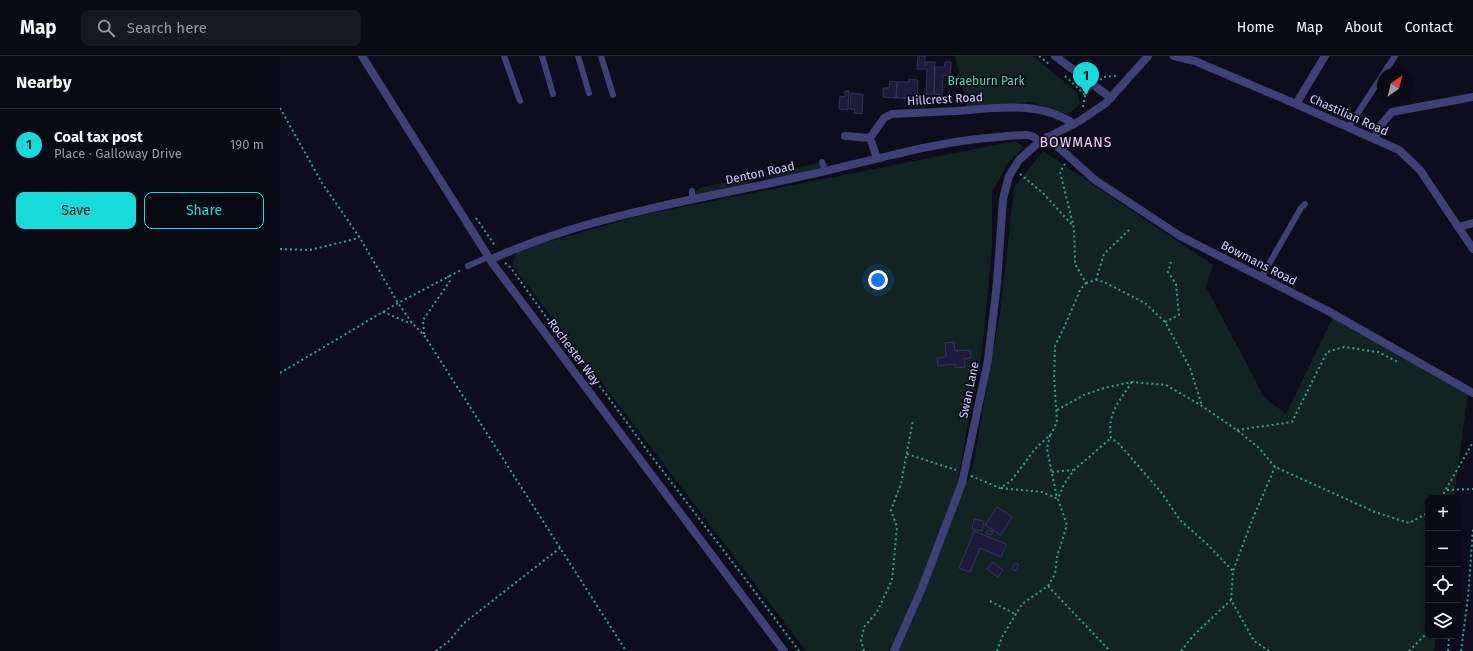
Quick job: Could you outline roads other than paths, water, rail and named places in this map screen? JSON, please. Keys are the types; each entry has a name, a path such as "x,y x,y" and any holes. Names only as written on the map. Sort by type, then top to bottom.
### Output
{"street":[{"name":"Rochester Way","path":"362,56 489,259 784,651"},
{"path":"1055,56 1111,98"},
{"name":"Swan Lane","path":"894,651 922,588 962,483 988,360 997,283 1003,199 1008,180 1014,168 1025,154 1047,137 1074,124 1102,107 1148,56"},
{"name":"Chastilian Road","path":"1174,56 1195,61 1399,150 1420,170 1473,249"},
{"path":"1296,104 1325,56"},
{"path":"1374,139 1380,126 1392,112 1473,97"},
{"name":"Hillcrest Road","path":"870,138 884,118 889,115 898,114 1004,107 1025,108 1043,110 1061,116 1074,124"},
{"name":"Denton Road","path":"489,259 522,245 574,228 692,195 825,171 938,144 982,138 1028,135 1035,138 1039,142"},
{"path":"845,136 870,138 877,158"},
{"name":"Bowmans Road","path":"1047,137 1101,184 1180,236 1328,311 1473,393"},
{"path":"1458,227 1473,223"}],"lane":[{"path":"504,56 520,101"},
{"path":"542,56 554,94"},
{"path":"578,56 589,93"},
{"path":"601,56 613,95"},
{"path":"1348,128 1395,56"},
{"path":"822,162 825,171"},
{"path":"1261,278 1305,204"},
{"path":"468,266 489,259"}],"place":[{"name":"Coal tax post","path":"1086,95"}],"district":[{"name":"BOWMANS","path":"1076,142"}],"park label":[{"name":"Braeburn Park","path":"986,81"}]}
